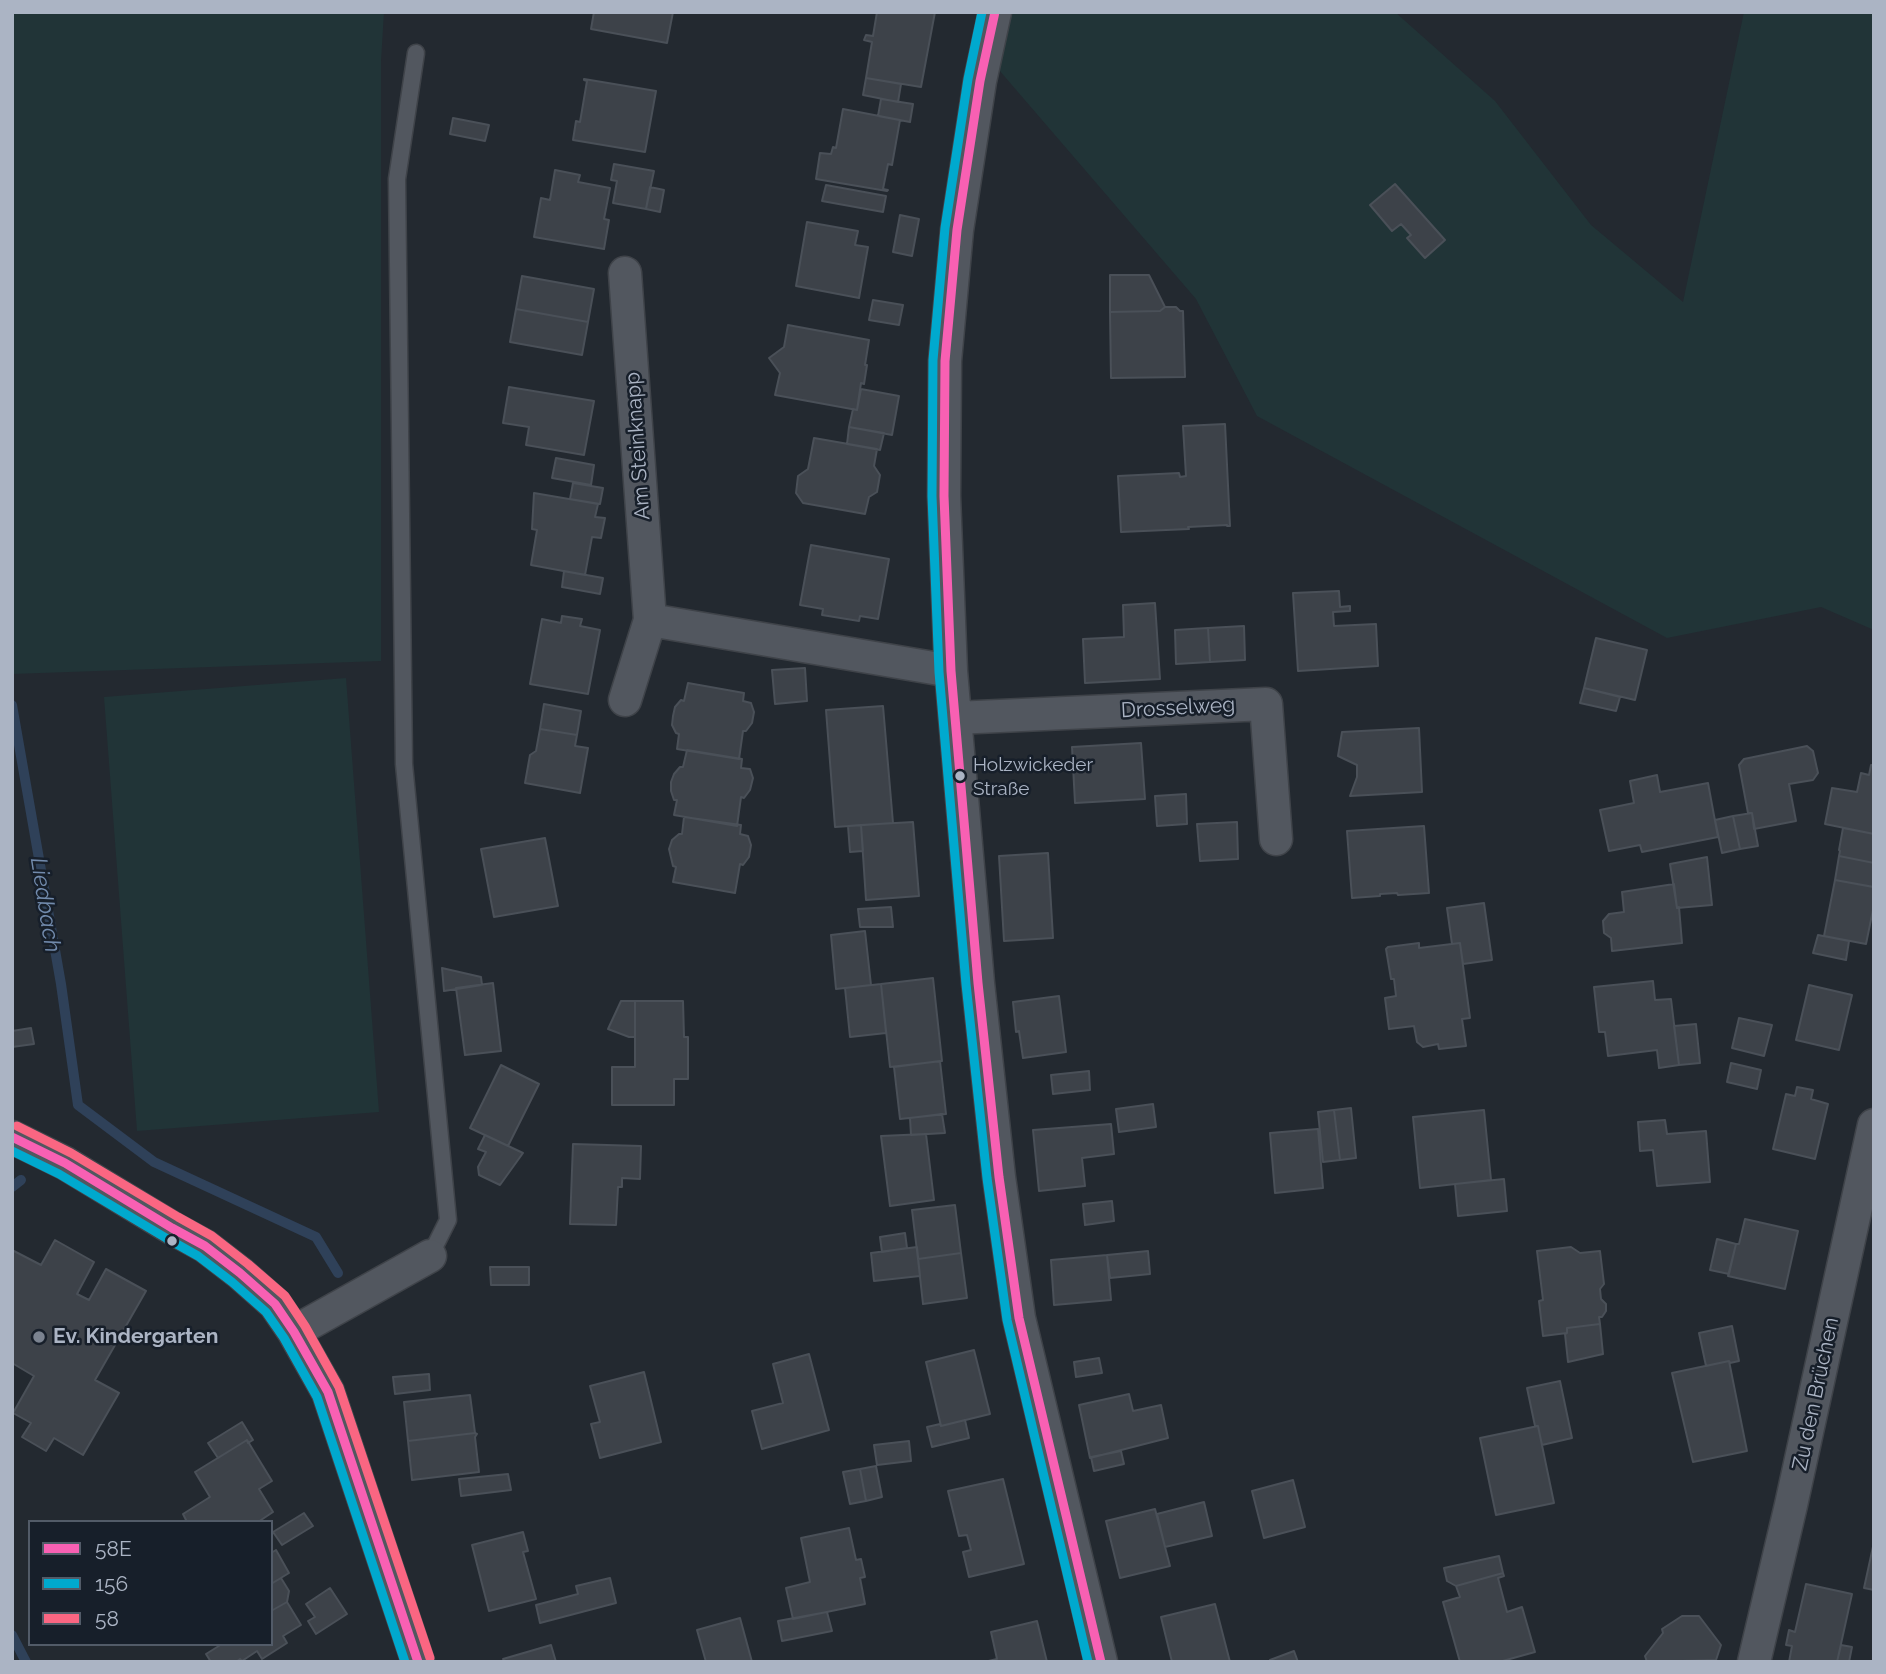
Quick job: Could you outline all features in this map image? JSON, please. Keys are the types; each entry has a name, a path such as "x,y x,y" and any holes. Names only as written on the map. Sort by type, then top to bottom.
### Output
{"street":[{"path":"995,12 980,81 957,230 945,361 944,496 951,671 978,983 999,1177 1019,1318 1101,1662"},
{"name":"Am Steinknapp","path":"625,273 650,620 625,700"},
{"path":"650,620 951,671"},
{"name":"Drosselweg","path":"955,718 1266,704 1276,839"},
{"name":"Zu den Brüchen","path":"1754,1662 1874,1125"},
{"path":"12,1137 65,1163 205,1246 275,1304 328,1392 418,1662"},
{"path":"294,1332 430,1256"}],"lane":[{"path":"416,53 397,179 400,526 404,764 448,1220 430,1256"}],"green space":[{"path":"12,12 384,12 381,61 381,661 12,674"},
{"path":"1011,12 1395,12 1495,101 1591,225 1683,302 1744,12 1874,12 1874,630 1821,607 1667,638 1257,416 1196,299 999,70"},
{"path":"346,678 379,1112 137,1131 104,697"}],"building":[{"path":"594,12 673,12 667,43 591,29"},
{"path":"877,12 935,12 921,87 866,78 872,42 864,40 866,35 873,36"},
{"path":"866,78 901,84 898,102 863,95"},
{"path":"584,79 656,91 645,152 573,140 576,121 580,122 587,81"},
{"path":"881,99 913,104 910,122 878,116"},
{"path":"843,109 900,120 892,165 888,164 883,189 887,191 816,179 820,153 831,154 833,147 836,148"},
{"path":"453,118 489,125 485,141 450,134"},
{"path":"614,164 654,171 646,209 613,203 617,181 611,180"},
{"path":"555,170 580,175 578,182 610,188 604,219 609,220 604,249 534,237 541,198 550,200"},
{"path":"1395,184 1445,240 1425,258 1407,238 1411,235 1401,224 1392,231 1370,205"},
{"path":"826,185 886,196 883,212 822,201"},
{"path":"650,187 664,190 660,212 646,209"},
{"path":"900,215 919,219 912,256 893,252"},
{"path":"807,222 858,231 855,245 868,247 859,298 796,286"},
{"path":"1110,275 1149,275 1165,307 1160,311 1110,312"},
{"path":"522,276 594,289 588,322 516,309"},
{"path":"873,300 903,305 899,325 869,320"},
{"path":"1165,307 1176,307 1183,311 1185,377 1111,378 1110,312 1160,311"},
{"path":"516,309 588,322 582,355 510,342"},
{"path":"788,325 869,340 864,384 861,383 857,410 775,395 780,373 769,358 784,347"},
{"path":"509,387 594,401 584,455 526,445 529,427 503,423"},
{"path":"861,389 899,396 892,435 849,427 853,409 857,410"},
{"path":"1225,424 1230,526 1121,532 1118,476 1179,473 1180,477 1186,476 1183,426"},
{"path":"849,427 884,433 880,450 847,444"},
{"path":"814,438 877,449 874,466 880,475 877,492 869,497 865,514 803,503 796,493 798,476 808,469"},
{"path":"556,458 594,465 591,485 552,478"},
{"path":"573,483 603,488 600,504 570,499"},
{"path":"534,493 598,504 595,517 605,518 601,538 592,537 585,575 531,565 537,530 532,529"},
{"path":"811,545 889,559 878,619 860,616 859,621 822,615 823,609 800,605"},
{"path":"564,571 603,578 600,594 562,587"},
{"path":"1339,591 1340,607 1350,606 1350,611 1333,612 1334,626 1376,624 1378,666 1298,671 1293,593"},
{"path":"1155,603 1160,679 1085,683 1083,639 1124,637 1123,605"},
{"path":"562,616 582,619 580,626 600,630 588,694 530,684 542,619 561,623"},
{"path":"1244,626 1245,660 1210,662 1208,628"},
{"path":"1208,628 1210,662 1176,664 1175,630"},
{"path":"1596,638 1647,650 1635,700 1584,688"},
{"path":"805,668 807,701 775,704 772,670"},
{"path":"688,683 744,693 743,701 751,703 754,712 752,723 743,731 739,759 677,749 679,734 672,725 673,716 675,707 681,700 684,701"},
{"path":"1584,688 1620,697 1616,711 1580,703"},
{"path":"544,704 581,711 577,735 540,729"},
{"path":"883,706 893,823 835,827 826,710"},
{"path":"1419,728 1422,792 1350,796 1357,777 1357,765 1338,756 1342,732"},
{"path":"540,729 577,735 575,746 588,748 580,793 525,783 530,755 536,751"},
{"path":"1141,743 1145,799 1075,803 1072,747"},
{"path":"1807,746 1813,751 1818,773 1813,780 1789,784 1796,821 1754,829 1752,813 1748,813 1739,765 1744,759"},
{"path":"687,750 742,759 741,768 750,769 753,778 750,790 744,798 741,797 737,826 674,815 677,800 674,800 671,791 671,782 674,774 683,767"},
{"path":"1871,765 1874,765 1874,834 1825,824 1832,788 1857,792 1861,773 1869,775"},
{"path":"1657,775 1660,792 1708,783 1718,837 1642,852 1640,845 1609,851 1600,810 1634,803 1630,781"},
{"path":"1186,794 1187,824 1157,826 1155,796"},
{"path":"1752,813 1758,846 1740,849 1733,816"},
{"path":"1733,816 1740,849 1722,853 1715,820"},
{"path":"684,817 741,825 740,834 748,836 751,845 749,857 743,865 740,864 735,893 673,882 676,867 673,866 669,849 672,840 682,834"},
{"path":"913,822 919,896 866,900 861,825"},
{"path":"1237,822 1238,859 1200,861 1197,824"},
{"path":"861,825 863,851 850,852 848,826"},
{"path":"1424,826 1429,893 1380,894 1352,898 1347,831"},
{"path":"1843,828 1874,834 1874,863 1839,856"},
{"path":"545,838 558,906 494,917 481,849"},
{"path":"1048,853 1053,938 1004,941 999,856"},
{"path":"1839,856 1874,863 1873,887 1835,880"},
{"path":"1707,857 1712,905 1677,908 1670,864"},
{"path":"1835,880 1874,887 1874,905 1866,944 1824,936"},
{"path":"1674,884 1682,943 1612,951 1611,938 1604,933 1603,921 1609,914 1624,912 1622,892"},
{"path":"1484,903 1492,960 1463,964 1460,943 1452,944 1447,908"},
{"path":"891,907 893,927 860,927 858,909"},
{"path":"865,931 871,985 836,989 831,935"},
{"path":"1818,935 1849,941 1846,960 1813,953"},
{"path":"1419,943 1419,948 1460,943 1470,1018 1462,1019 1466,1046 1439,1049 1438,1044 1423,1047 1417,1042 1414,1026 1389,1029 1385,998 1396,996 1386,949"},
{"path":"442,968 481,977 482,985 444,991"},
{"path":"933,978 942,1061 890,1067 881,984"},
{"path":"1653,981 1655,1000 1671,999 1679,1065 1659,1068 1657,1050 1608,1056 1605,1032 1599,1032 1594,987"},
{"path":"493,983 501,1051 465,1055 456,988"},
{"path":"881,984 886,1033 850,1037 845,988"},
{"path":"1809,985 1852,995 1839,1050 1796,1040"},
{"path":"1059,996 1066,1052 1023,1058 1019,1031 1016,1032 1013,1002"},
{"path":"621,1001 635,1001 635,1037 608,1029"},
{"path":"635,1001 683,1001 684,1037 688,1037 688,1079 674,1079 674,1105 612,1105 612,1067 635,1067"},
{"path":"1739,1018 1772,1025 1764,1056 1732,1048"},
{"path":"1696,1024 1700,1063 1679,1065 1674,1026"},
{"path":"31,1028 34,1044 12,1047 12,1031"},
{"path":"940,1061 946,1114 900,1119 894,1067"},
{"path":"1731,1063 1761,1070 1757,1089 1727,1082"},
{"path":"501,1065 539,1084 508,1146 470,1128"},
{"path":"1089,1071 1090,1090 1053,1094 1051,1075"},
{"path":"1797,1087 1813,1090 1811,1099 1828,1104 1815,1159 1773,1149 1786,1094 1795,1096"},
{"path":"1153,1104 1156,1127 1119,1132 1116,1109"},
{"path":"1351,1108 1356,1158 1340,1160 1334,1110"},
{"path":"1334,1110 1340,1160 1323,1162 1318,1112"},
{"path":"1484,1110 1491,1180 1420,1188 1413,1117"},
{"path":"942,1114 945,1133 911,1135 910,1118"},
{"path":"1665,1120 1667,1134 1706,1131 1710,1182 1657,1186 1653,1150 1640,1151 1638,1122"},
{"path":"1111,1124 1114,1154 1082,1158 1085,1186 1039,1191 1033,1130"},
{"path":"1318,1129 1323,1188 1275,1193 1270,1133"},
{"path":"926,1134 934,1200 890,1206 881,1136"},
{"path":"485,1135 523,1153 500,1185 479,1175 478,1167 486,1152 478,1149"},
{"path":"573,1144 641,1146 640,1179 622,1178 622,1187 618,1187 616,1225 570,1224"},
{"path":"1504,1179 1507,1211 1458,1216 1455,1184"},
{"path":"1112,1201 1114,1221 1085,1225 1083,1204"},
{"path":"955,1205 961,1253 918,1259 912,1210"},
{"path":"1745,1219 1798,1231 1785,1289 1728,1276"},
{"path":"905,1233 907,1248 882,1252 880,1237"},
{"path":"1717,1239 1736,1244 1729,1274 1710,1270"},
{"path":"55,1240 94,1262 77,1294 89,1300 106,1269 146,1291 95,1380 119,1393 83,1455 54,1438 46,1451 22,1437 31,1423 13,1413 34,1376 12,1363 12,1250 41,1265"},
{"path":"917,1247 920,1276 874,1281 871,1253"},
{"path":"1571,1247 1580,1253 1600,1251 1604,1284 1600,1289 1601,1299 1606,1304 1606,1311 1599,1317 1600,1324 1567,1328 1567,1333 1543,1336 1539,1301 1543,1300 1537,1251"},
{"path":"1148,1251 1150,1274 1110,1278 1107,1255"},
{"path":"961,1253 967,1298 923,1304 918,1259"},
{"path":"1107,1255 1111,1300 1054,1305 1051,1260"},
{"path":"490,1267 529,1267 529,1285 491,1285"},
{"path":"1600,1324 1603,1354 1568,1362 1565,1334 1567,1328"},
{"path":"1732,1326 1739,1361 1706,1366 1699,1333"},
{"path":"974,1350 990,1414 941,1426 926,1362"},
{"path":"809,1354 829,1430 762,1449 752,1411 783,1403 773,1364"},
{"path":"1099,1358 1102,1373 1076,1377 1074,1362"},
{"path":"1729,1361 1747,1451 1693,1462 1672,1373"},
{"path":"644,1372 661,1442 600,1458 591,1424 600,1422 590,1386"},
{"path":"429,1374 430,1390 395,1394 393,1377"},
{"path":"1560,1381 1572,1438 1542,1445 1527,1388"},
{"path":"1129,1394 1133,1411 1161,1405 1168,1438 1090,1458 1079,1405"},
{"path":"470,1395 475,1433 408,1441 404,1402"},
{"path":"965,1420 969,1438 932,1447 927,1427"},
{"path":"242,1422 253,1440 248,1443 247,1440 218,1458 208,1443"},
{"path":"1538,1426 1554,1503 1496,1515 1480,1438"},
{"path":"475,1433 479,1472 412,1480 408,1441"},
{"path":"247,1440 272,1481 259,1489 273,1512 261,1520 186,1520 183,1514 210,1497 195,1472"},
{"path":"909,1441 911,1461 877,1465 874,1445"},
{"path":"1121,1451 1124,1464 1094,1471 1091,1457"},
{"path":"876,1466 882,1497 866,1501 860,1469"},
{"path":"860,1469 866,1501 850,1504 843,1472"},
{"path":"508,1474 511,1490 461,1496 459,1479"},
{"path":"1003,1479 1024,1564 969,1577 963,1552 971,1550 967,1535 959,1536 948,1491"},
{"path":"1293,1480 1305,1527 1264,1538 1252,1491"},
{"path":"1204,1502 1212,1536 1165,1547 1157,1514"},
{"path":"1155,1509 1170,1566 1120,1578 1106,1521"},
{"path":"304,1513 313,1526 282,1545 273,1532"},
{"path":"849,1528 856,1560 861,1559 865,1577 860,1578 865,1604 793,1619 786,1588 810,1582 801,1538"},
{"path":"523,1532 528,1551 523,1552 536,1599 489,1611 472,1545"},
{"path":"1874,1542 1874,1590 1864,1588"},
{"path":"276,1550 289,1573 273,1583 273,1552"},
{"path":"1499,1556 1503,1573 1456,1586 1447,1581 1444,1568"},
{"path":"1503,1573 1504,1576 1498,1578 1507,1612 1522,1607 1535,1652 1499,1662 1460,1662 1443,1602 1460,1597 1456,1586"},
{"path":"281,1578 289,1591 287,1602 273,1610 273,1583"},
{"path":"610,1578 616,1603 540,1623 536,1605 578,1594 576,1586"},
{"path":"1806,1584 1852,1594 1837,1662 1789,1662 1792,1646 1786,1645 1789,1630 1795,1632"},
{"path":"330,1588 347,1614 316,1634 308,1621 315,1617 306,1604"},
{"path":"287,1602 301,1625 283,1636 287,1643 262,1659 257,1651 242,1661 211,1662 206,1654 219,1646 273,1646 273,1610"},
{"path":"1215,1604 1230,1662 1172,1662 1161,1617"},
{"path":"827,1612 832,1631 782,1641 778,1621"},
{"path":"1682,1616 1699,1616 1721,1645 1716,1660 1647,1662 1645,1656 1663,1633 1662,1629"},
{"path":"740,1618 752,1662 706,1662 697,1630"},
{"path":"1037,1621 1047,1662 984,1662 997,1659 991,1632"},
{"path":"551,1645 556,1662 505,1662 503,1659"},
{"path":"1841,1645 1852,1647 1849,1662 1837,1662"},
{"path":"1294,1651 1298,1662 1270,1662 1270,1660"}],"waterway":[{"name":"Liedbach","path":"12,705 61,984 78,1105 154,1162 316,1237 338,1273"},
{"name":"Liedbach","path":"12,1187 21,1180"},
{"path":"12,1635 26,1662"}],"transit line":[{"name":"156","path":"982,12 968,79 945,228 933,360 932,496 939,672 966,984 987,1178 1007,1320 1088,1662"},
{"name":"58E","path":"995,12 980,81 957,230 945,361 944,496 951,671 978,983 999,1177 1019,1318 1101,1662"},
{"name":"58","path":"17,1126 71,1153 212,1236 285,1296 339,1387 430,1658"},
{"name":"58E","path":"12,1137 65,1163 205,1246 275,1304 328,1392 418,1662"},
{"name":"156","path":"12,1151 59,1174 198,1256 266,1312 317,1397 405,1662"}],"place":[{"name":"Holzwickeder Straße","path":"960,776"},
{"name":"Ev. Kindergarten","path":"39,1337"}]}
